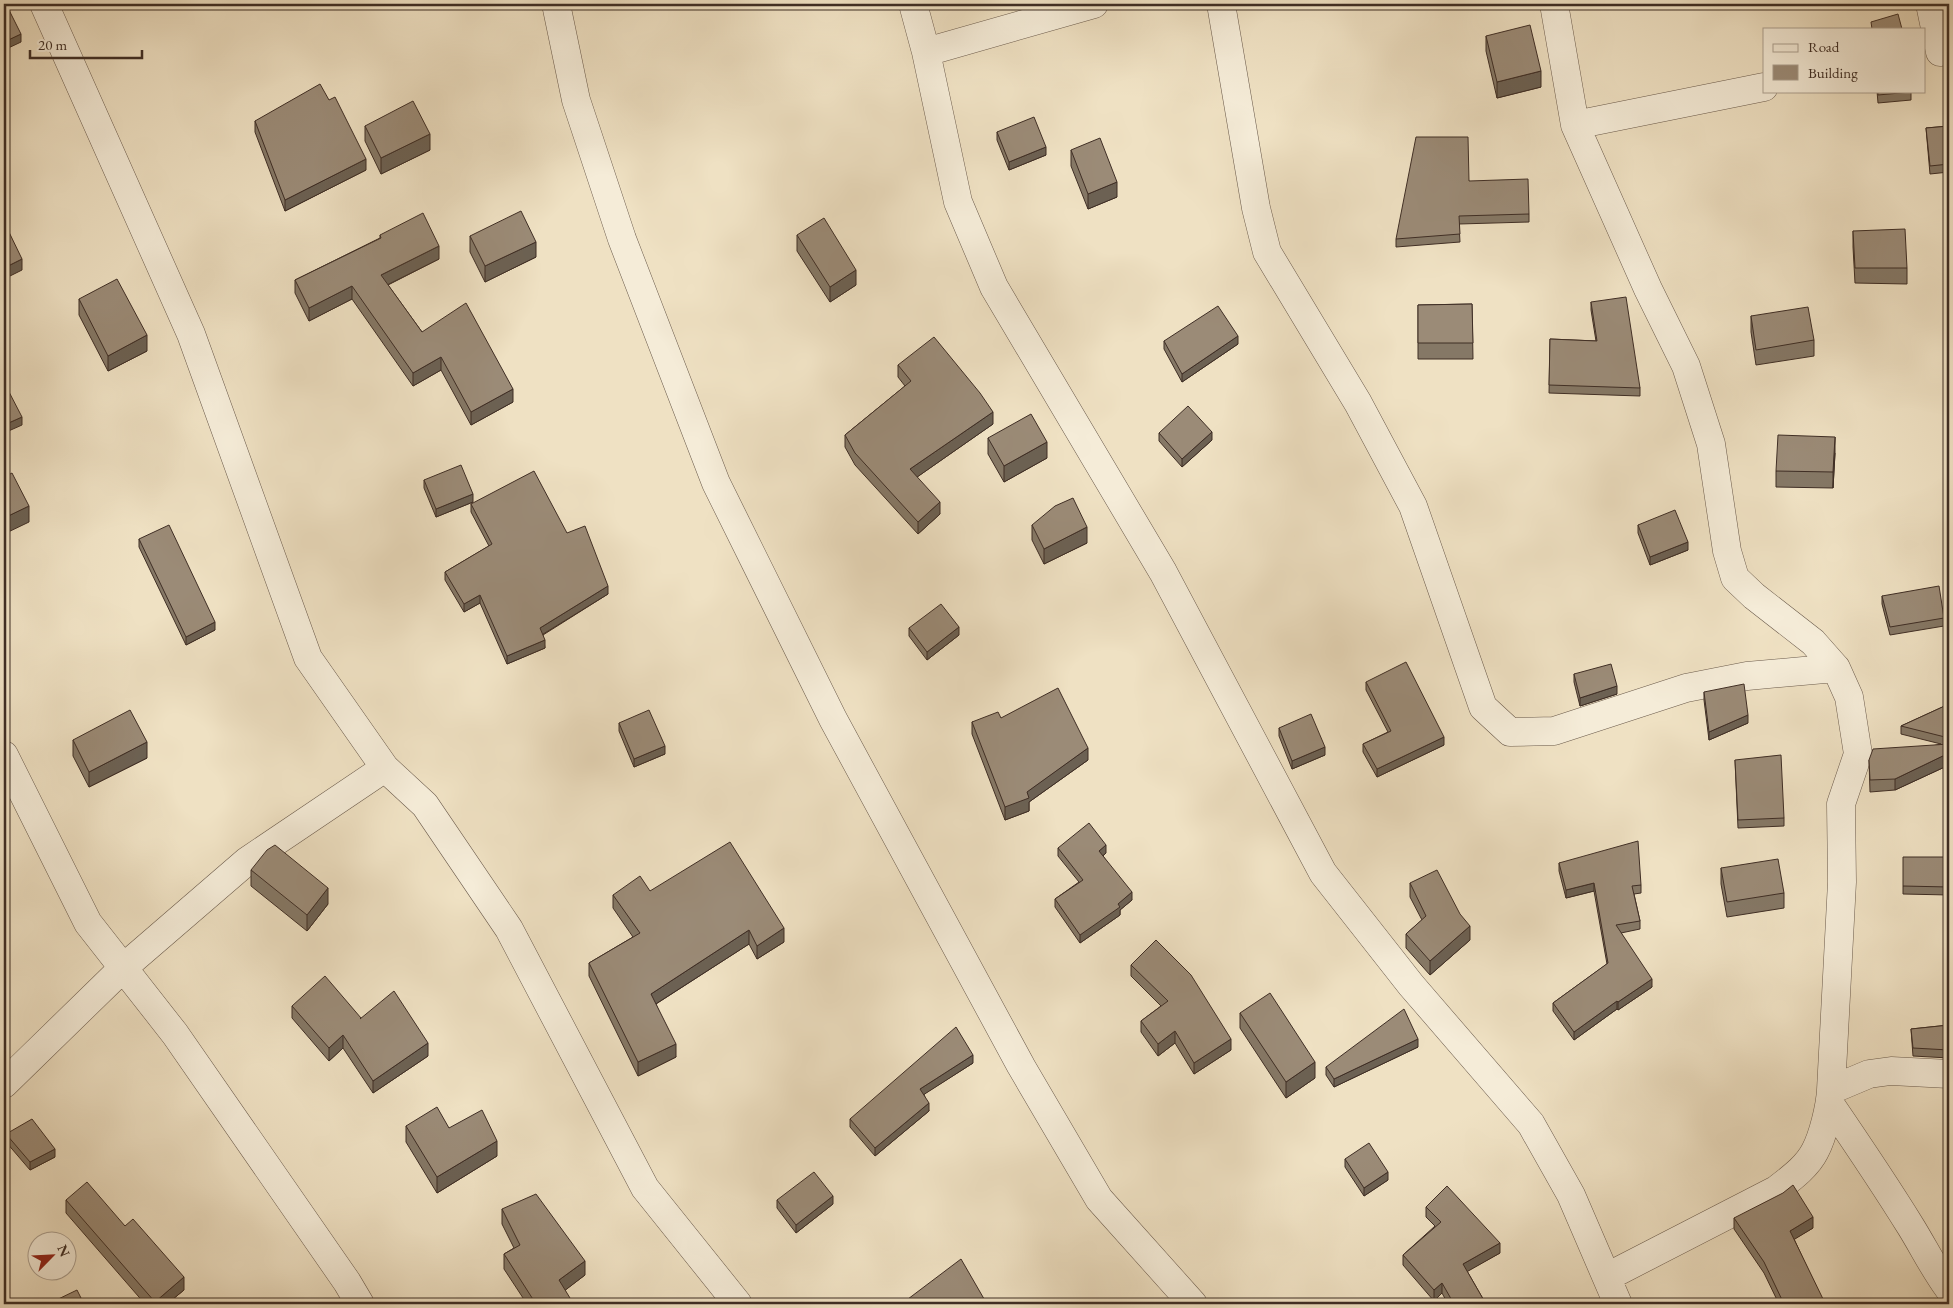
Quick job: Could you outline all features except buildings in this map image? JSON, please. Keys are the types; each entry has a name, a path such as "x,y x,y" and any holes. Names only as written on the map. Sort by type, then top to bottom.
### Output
{"street":[{"path":"44,4 191,334 308,658 385,768 426,805 509,929 645,1188 738,1304"},
{"path":"556,4 576,100 622,239 716,483 834,719 1020,1066 1099,1199 1193,1304"},
{"path":"914,4 958,202 994,287 1163,572 1323,872 1411,985 1531,1124 1571,1195 1618,1304"},
{"path":"926,52 1094,4"},
{"path":"1222,4 1256,208 1267,252 1358,404 1413,506 1483,707 1510,732 1554,731 1686,688 1747,676 1836,668"},
{"path":"1554,4 1576,125 1648,289 1686,366 1711,444 1727,550 1734,578 1813,642 1836,668 1849,697 1858,754 1840,804 1842,882 1831,1097 1815,1151 1800,1171 1776,1190 1607,1277"},
{"path":"1930,4 1938,53"},
{"path":"1576,125 1763,87"},
{"path":"4,755 88,923 180,1042 347,1282 360,1304"},
{"path":"4,1084 123,968 247,861 385,768"},
{"path":"1831,1097 1869,1074 1891,1071 1949,1074"},
{"path":"1831,1097 1916,1235 1936,1272 1949,1289"}]}
